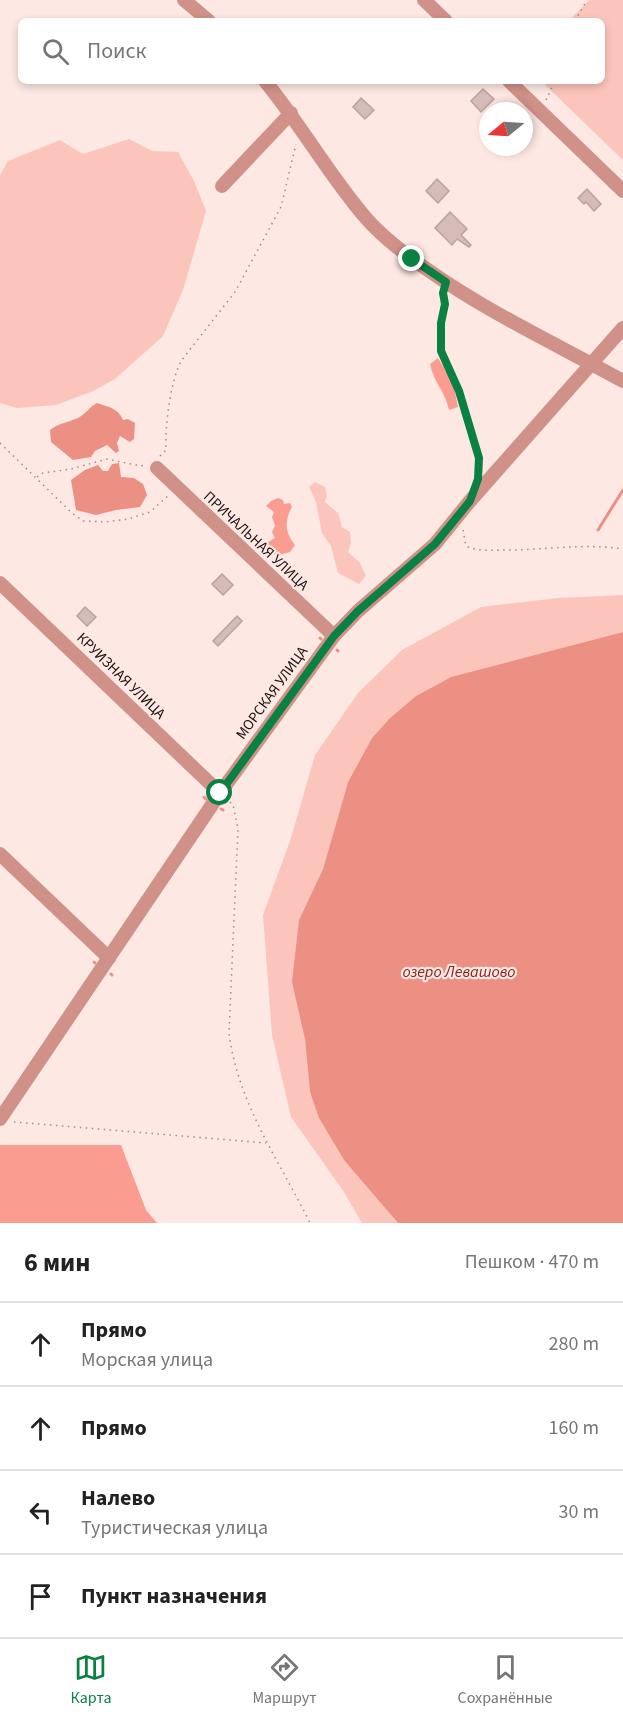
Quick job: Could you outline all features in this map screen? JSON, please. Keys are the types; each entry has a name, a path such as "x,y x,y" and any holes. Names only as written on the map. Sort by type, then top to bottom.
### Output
{"street":[{"path":"184,0 205,18"},
{"path":"424,0 443,18"},
{"path":"267,84 366,218 412,259 472,300 623,381"},
{"path":"512,84 623,191"},
{"path":"222,186 291,114"},
{"name":"МОРСКАЯ УЛИЦА","path":"2,1120 220,793 334,636 358,611 435,544 590,363 623,328"},
{"name":"ПРИЧАЛЬНАЯ УЛИЦА","path":"156,465 177,489 334,636"},
{"name":"КРУИЗНАЯ УЛИЦА","path":"0,583 220,793"},
{"path":"0,854 109,958"}],"path":[{"path":"577,18 587,0"},
{"path":"539,111 553,84"},
{"path":"36,478 44,473 71,469 108,459 140,466 156,465 166,450 165,433 174,374 181,361 235,292 281,207 297,140"},
{"path":"446,282 443,293 445,304 441,323 441,351 459,391 474,440 479,458 478,479"},
{"path":"0,443 72,513 84,521 105,522 128,519 150,512 177,489"},
{"path":"463,526 466,546 476,550 535,550 590,546 623,549"},
{"path":"220,793 233,805 238,829 229,1033 232,1060 247,1103 310,1223"},
{"path":"2,1120 267,1143"}],"shaded area":[{"path":"589,0 623,0 623,160 544,84 605,84 605,18 572,18"},
{"path":"129,139 152,151 178,152 194,181 206,211 183,290 163,336 115,379 93,391 56,405 17,408 0,403 0,175 8,161 60,140 83,154"},
{"path":"438,358 453,383 458,407 449,410 430,364"},
{"path":"315,482 325,487 327,495 325,502 338,513 342,527 350,532 351,543 348,552 360,563 366,576 359,584 338,573 331,546 322,533 316,502 309,487"},
{"path":"278,498 283,500 284,504 290,503 292,507 287,527 289,536 295,545 290,552 279,555 262,552 263,545 275,538 272,532 275,526 272,517 274,512 266,506"},
{"path":"623,595 623,632 451,677 416,696 389,719 372,738 348,782 323,869 299,920 310,1092 398,1223 362,1223 344,1192 291,1117 272,1035 263,915 291,838 315,755 358,693 402,650 481,607 558,598"},
{"path":"0,1145 121,1145 146,1210 157,1223 0,1223"}],"water":[{"path":"97,403 116,410 123,420 128,419 135,423 134,439 130,442 120,436 117,443 119,451 116,453 107,445 95,451 91,457 73,460 51,442 50,430 57,425 78,418"},
{"path":"119,463 121,477 134,478 143,484 147,495 140,507 96,515 76,510 71,480 85,470 98,465 103,471 108,471 112,464"},
{"name":"озеро Левашово","path":"623,632 623,1223 398,1223 344,1160 319,1118 310,1092 305,1039 292,982 299,920 323,869 348,782 372,738 389,719 416,696 451,677"}],"building":[{"path":"483,89 494,99 491,102 479,102 479,110 471,101"},
{"path":"361,98 374,110 365,119 353,107"},
{"path":"437,179 449,191 438,203 426,191"},
{"path":"587,189 601,204 594,211 586,202 584,204 578,198"},
{"path":"450,212 467,229 461,235 471,245 469,247 457,239 452,245 435,228"},
{"path":"222,574 233,585 223,595 212,584"},
{"path":"85,607 96,617 87,626 77,616"},
{"path":"237,616 242,621 218,646 213,641"}],"waterway":[{"path":"598,530 623,490"}],"route":[{"path":"220,793 334,636 358,611 435,544 470,501 478,479 479,458 459,391 441,351 441,323 445,304 443,287 446,282 412,259"}]}
